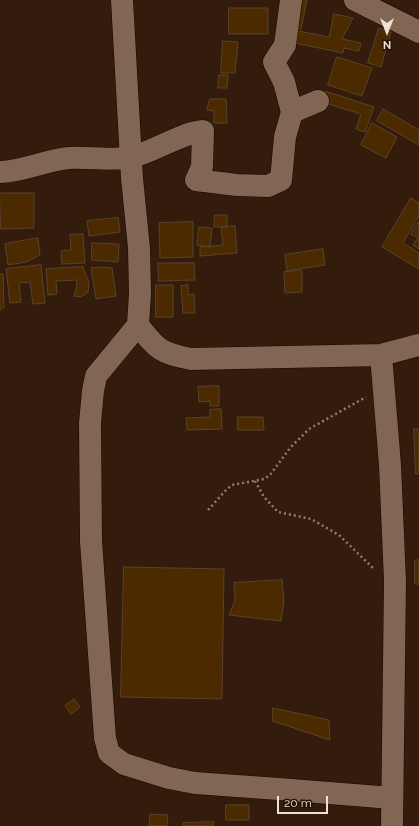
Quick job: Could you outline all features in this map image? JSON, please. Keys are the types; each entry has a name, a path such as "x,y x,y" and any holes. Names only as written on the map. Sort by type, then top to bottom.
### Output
{"street":[{"path":"122,0 130,157 139,248 140,293 138,325 96,376 90,423 91,541 105,738 109,753 124,764 168,778 195,783 392,798"},
{"path":"0,172 11,172 68,158 92,159 130,157 152,150 195,132 203,132 202,167 196,180 237,185 268,186 281,180 285,137 292,112 284,82 274,62 285,45 291,0"},
{"path":"355,0 419,32"},
{"path":"292,112 318,101"},
{"path":"138,325 156,347 171,355 191,359 381,355 419,345"},
{"path":"381,355 390,465 395,580 392,826"}],"path":[{"path":"208,510 232,485 264,479 270,475 290,448 308,429 384,386"},
{"path":"255,481 264,497 278,512 311,519 338,535 376,570"}],"building":[{"path":"293,0 307,0 301,29 288,26"},
{"path":"229,8 268,8 268,34 229,34"},
{"path":"334,14 353,18 342,39 361,43 359,51 344,48 343,53 290,42 293,30 329,37"},
{"path":"379,28 391,32 381,67 368,63"},
{"path":"223,41 238,42 235,73 221,73"},
{"path":"337,57 372,68 362,96 328,85"},
{"path":"219,75 228,75 227,88 218,88"},
{"path":"325,91 374,107 365,132 356,129 361,114 322,102"},
{"path":"210,99 226,99 227,123 214,123 214,111 207,110"},
{"path":"383,109 419,130 419,145 377,121"},
{"path":"372,123 397,137 386,158 361,145"},
{"path":"0,193 34,193 34,228 1,229"},
{"path":"411,198 419,203 419,218 418,217 403,243 419,253 419,269 382,247"},
{"path":"215,215 227,215 227,227 214,227"},
{"path":"118,218 120,232 89,236 87,221"},
{"path":"419,221 419,249 413,245 418,238 411,234"},
{"path":"193,222 193,257 160,258 159,223"},
{"path":"235,226 237,253 200,256 200,247 223,245 221,227"},
{"path":"199,227 212,228 210,247 197,245"},
{"path":"83,234 85,263 62,264 61,251 71,250 70,235"},
{"path":"38,238 40,255 26,262 8,265 5,244"},
{"path":"92,243 119,244 118,262 92,260"},
{"path":"323,249 325,265 287,271 285,255"},
{"path":"158,263 194,263 195,280 159,281"},
{"path":"41,265 45,303 33,304 30,282 19,283 21,302 10,303 6,269"},
{"path":"83,267 89,283 88,292 81,297 74,296 77,285 76,280 56,281 57,294 48,295 46,269"},
{"path":"91,268 112,268 116,296 96,299"},
{"path":"302,271 302,292 285,293 284,272"},
{"path":"0,274 3,274 4,307 0,310"},
{"path":"156,285 173,285 173,317 156,317"},
{"path":"188,285 188,295 194,294 195,313 183,313 181,286"},
{"path":"219,386 219,406 210,406 210,401 199,402 198,387"},
{"path":"221,409 222,429 187,430 186,418 210,417 210,410"},
{"path":"238,417 263,417 264,430 238,430"},
{"path":"414,429 419,429 419,474 416,474"},
{"path":"415,560 419,560 419,584 415,584"},
{"path":"124,567 224,569 222,699 121,697"},
{"path":"282,580 284,601 281,621 229,615 235,600 234,583"},
{"path":"74,699 80,707 71,714 65,706"},
{"path":"273,708 329,720 330,740 273,721"},
{"path":"226,805 249,805 249,820 226,820"},
{"path":"150,814 168,815 167,826 150,826"},
{"path":"214,822 213,826 183,826 183,823"}]}
